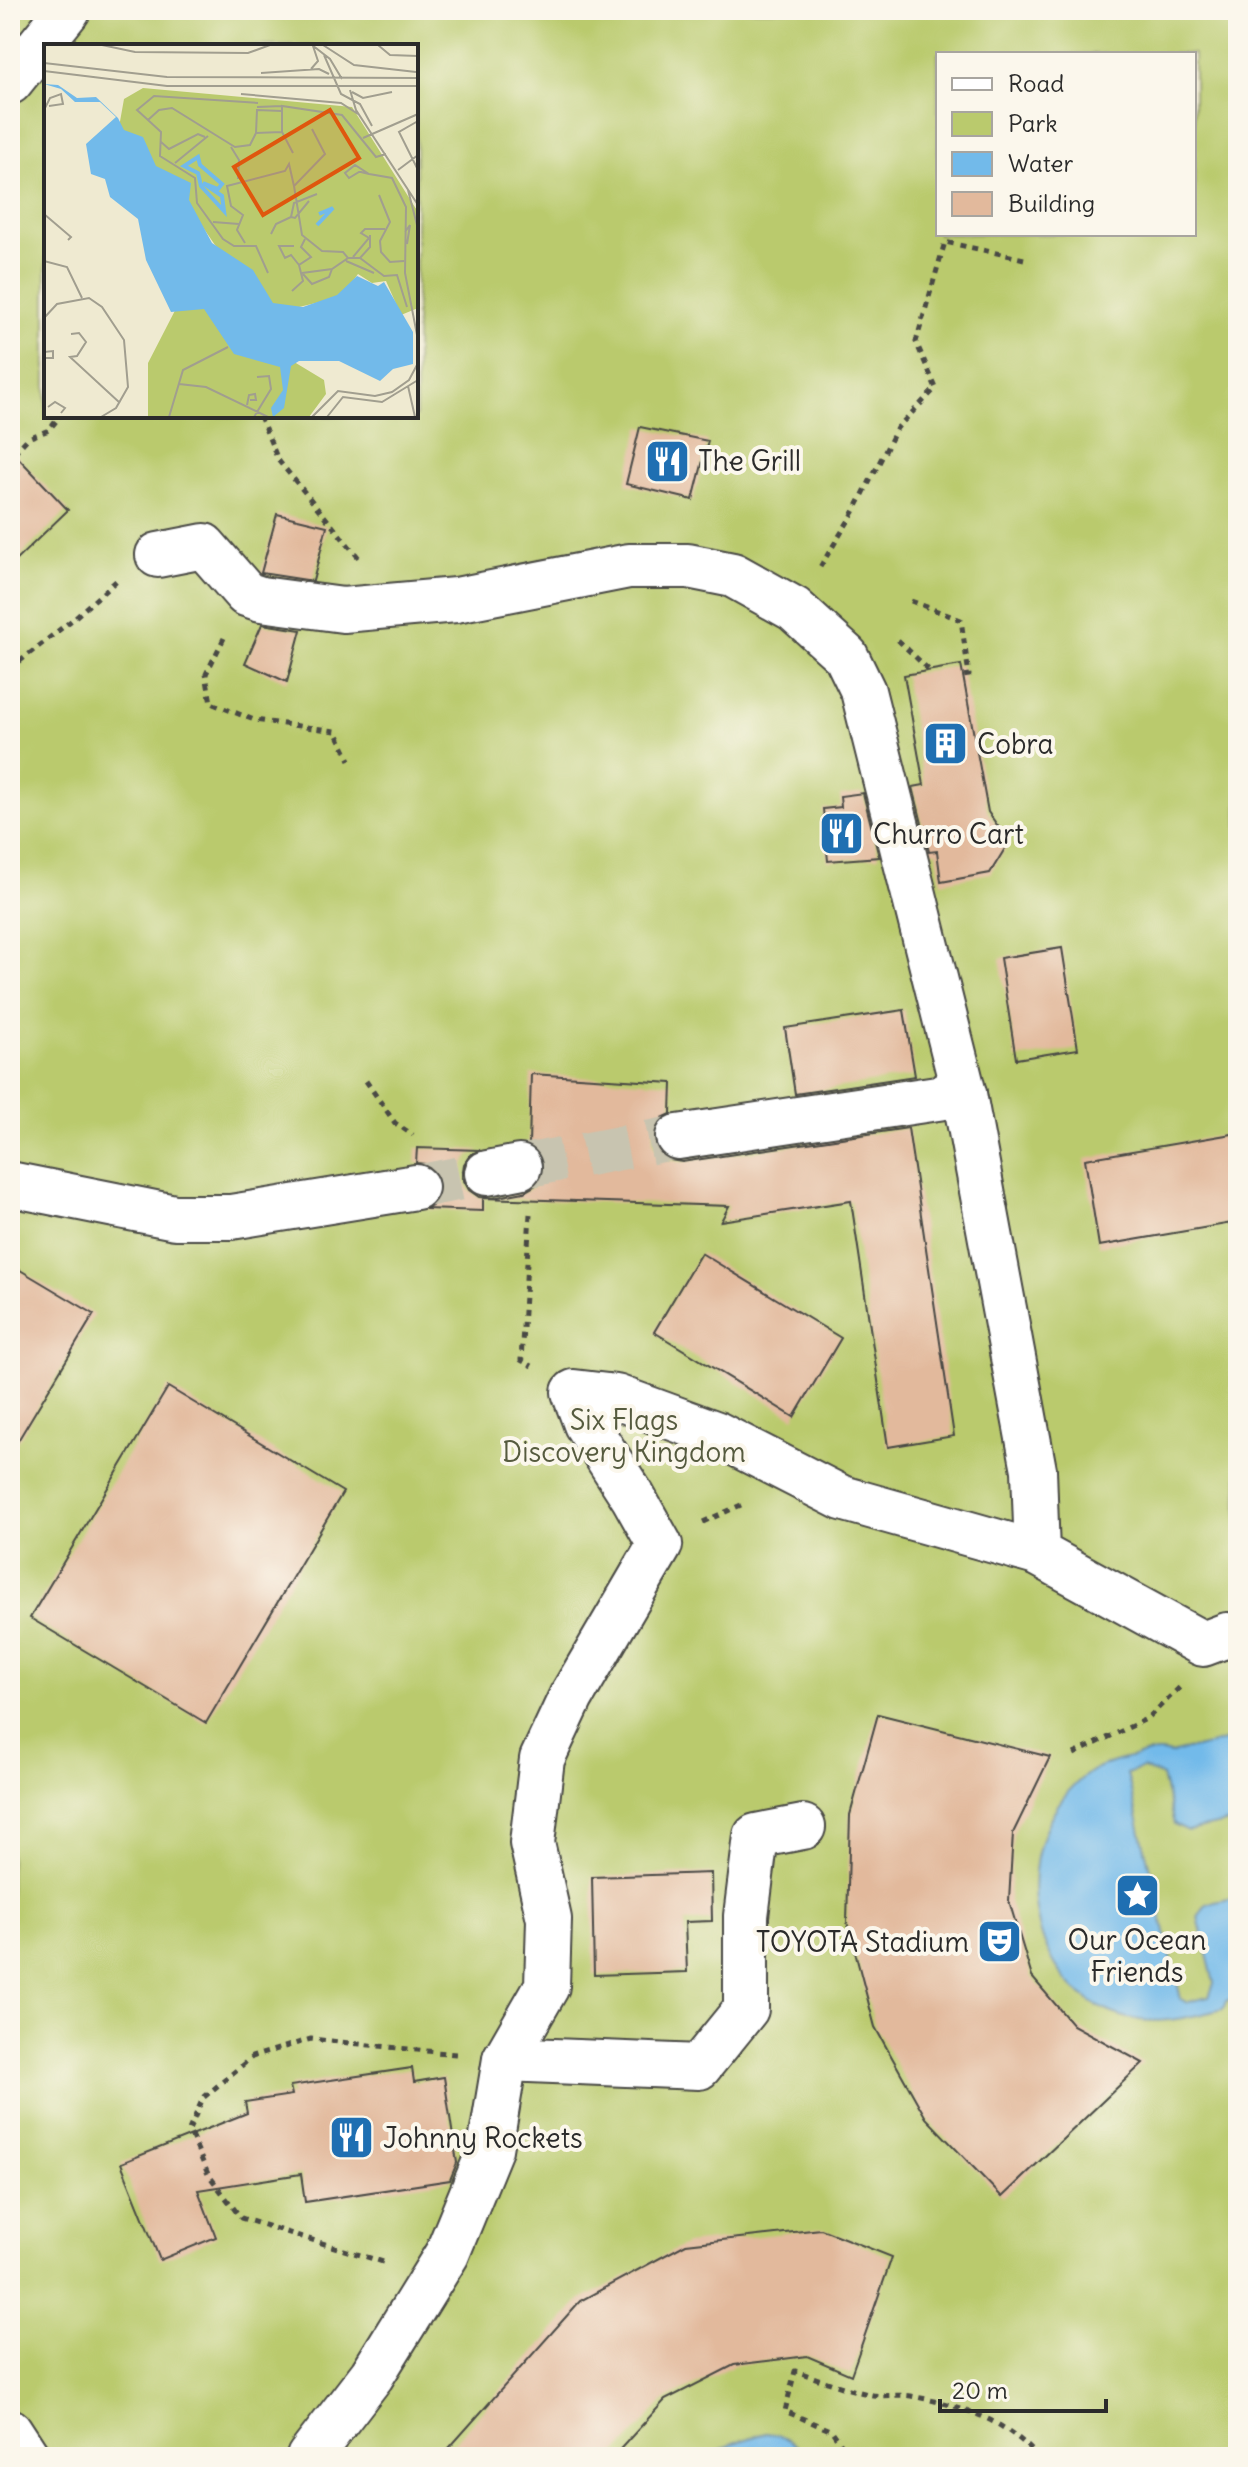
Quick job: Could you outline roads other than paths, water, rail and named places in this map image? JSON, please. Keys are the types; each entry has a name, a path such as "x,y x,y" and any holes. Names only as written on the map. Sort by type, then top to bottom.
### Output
{"street":[{"path":"10,82 68,10"},
{"path":"158,555 204,546 246,594 261,599 343,610 456,600 629,566 688,566 733,575 794,609 846,656 863,691 964,1094 1034,1470 1037,1553"},
{"path":"678,1137 964,1094"},
{"path":"10,1184 175,1217 231,1217 416,1187"},
{"path":"309,2457 372,2375 447,2254 490,2149 505,2059 547,1986 549,1919 532,1843 542,1759 571,1697 660,1545 586,1424 574,1392 616,1397 717,1434 842,1498 1037,1553 1220,1642"},
{"path":"505,2059 699,2067 746,2009 746,1916 756,1836 803,1827"},
{"path":"10,2431 27,2457"}],"water":[{"path":"1238,1738 1238,1853 1231,1822 1188,1831 1174,1824 1162,1776 1143,1768 1127,1774 1181,1999 1186,2002 1209,1997 1214,1983 1198,1917 1206,1904 1238,1897 1238,1996 1226,2001 1223,2009 1185,2018 1146,2021 1121,2016 1087,1999 1061,1973 1044,1941 1035,1905 1035,1867 1044,1831 1062,1799 1098,1768 1150,1753 1170,1754"},
{"path":"766,2433 789,2439 804,2457 708,2457 733,2443"}],"tunnel":[{"path":"519,1167 678,1137"},
{"path":"416,1187 487,1173"}],"place":[{"name":"The Grill","path":"667,461"},
{"name":"Cobra","path":"946,744"},
{"name":"Churro Cart","path":"842,834"},
{"name":"Our Ocean Friends","path":"1137,1895"},
{"name":"TOYOTA Stadium","path":"1000,1942"},
{"name":"Johnny Rockets","path":"352,2138"}],"park label":[{"name":"Six Flags Discovery Kingdom","path":"624,1436"}]}
